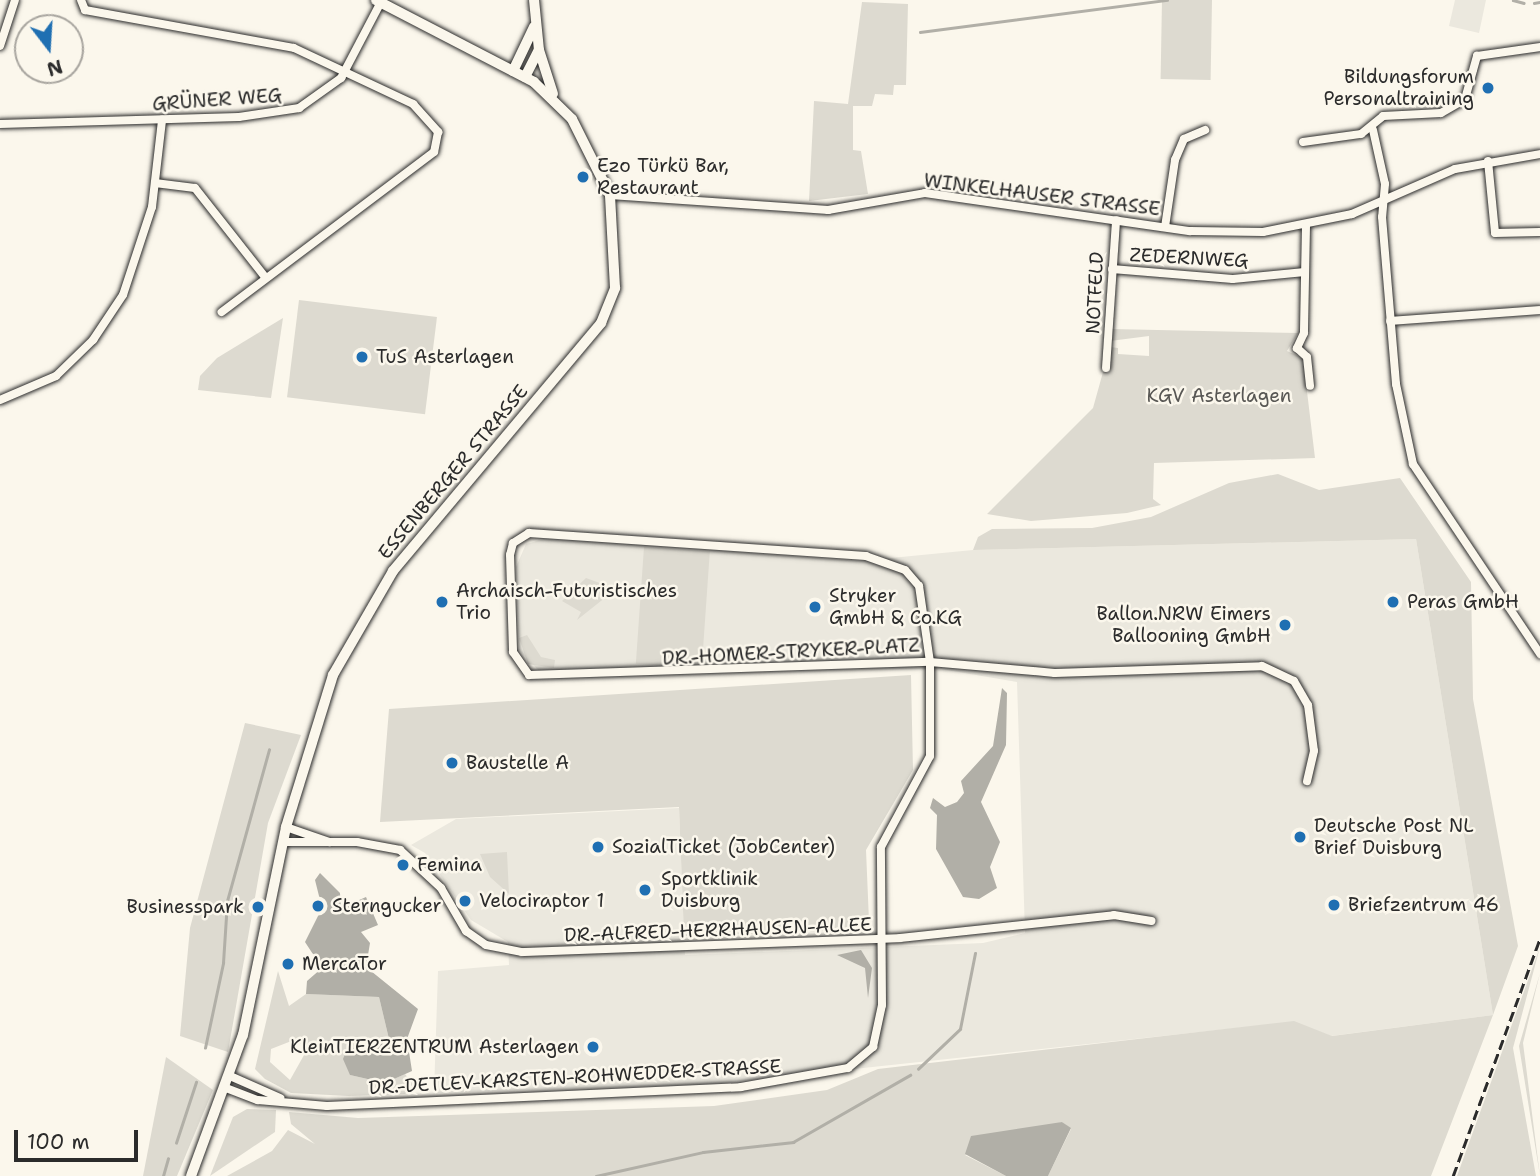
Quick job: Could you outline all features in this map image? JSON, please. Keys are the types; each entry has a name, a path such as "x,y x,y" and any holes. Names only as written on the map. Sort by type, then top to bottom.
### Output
{"main road":[{"path":"380,1 525,77 554,97"},
{"path":"539,50 554,97"},
{"name":"ESSENBERGER STRASSE","path":"191,1176 230,1076 265,940 282,842 333,675 393,571 611,306 616,261 610,195 585,140 554,97"}],"street":[{"path":"0,46 15,0"},
{"path":"81,0 85,10 294,48 347,70 413,104 438,132 438,147 222,312"},
{"path":"525,77 539,50 534,0"},
{"name":"GRÜNER WEG","path":"0,124 162,120 286,112 320,97 347,70 380,1"},
{"path":"513,71 535,20"},
{"path":"1540,47 1477,56 1470,87 1454,108 1383,116 1373,130 1383,198 1390,321 1413,464 1540,654"},
{"path":"0,400 56,376 110,317 142,250 155,183 162,120"},
{"path":"1165,227 1175,160 1189,134 1205,130"},
{"path":"1303,142 1373,130"},
{"name":"WINKELHAUSER STRASSE","path":"610,195 828,210 925,193 1165,227 1240,233 1306,226 1488,162 1540,154"},
{"path":"1488,162 1495,233 1540,232"},
{"path":"155,183 195,188 265,277"},
{"name":"NOTFELD","path":"1106,368 1116,220"},
{"path":"1306,226 1304,333 1297,348 1307,357 1310,386"},
{"name":"ZEDERNWEG","path":"1112,269 1233,279 1305,272"},
{"path":"1390,321 1540,310"},
{"name":"DR.-DETLEV-KARSTEN-ROHWEDDER-STRASSE","path":"226,1088 258,1100 416,1103 741,1087 826,1075 860,1060 879,1036 881,848 930,756 930,662 919,586 890,562 545,532 513,543 513,652 522,669 539,677 653,674"},
{"path":"930,662 1055,673 1262,666 1294,681 1308,705 1314,751 1307,781"},
{"name":"DR.-HOMER-STRYKER-PLATZ","path":"653,674 930,662"},
{"name":"DR.-ALFRED-HERRHAUSEN-ALLEE","path":"286,827 331,844"},
{"name":"DR.-ALFRED-HERRHAUSEN-ALLEE","path":"282,842 400,850 418,860 466,931 503,950 880,939 1112,915 1152,921"},
{"name":"DR.-DETLEV-KARSTEN-ROHWEDDER-STRASSE","path":"230,1076 286,1101"}],"shaded area":[{"path":"1455,0 1486,0 1479,33 1449,26"},
{"path":"548,538 860,561 973,550 1416,539 1493,1015 1331,1036 1294,1022 713,1084 434,1093 438,971 509,965 508,942 471,920 425,853 411,845 456,819 679,808 685,955 983,943 1025,933 1017,682 941,669 540,672 519,650 516,567 526,544"},
{"path":"1002,688 1007,693 1006,745 981,802 1000,842 990,867 997,888 979,899 963,897 936,849 937,815 930,808 933,798 945,807 957,802 964,793 961,781 993,746"},
{"path":"320,873 340,893 341,908 366,897 378,925 361,932 370,943 366,967 418,1009 407,1039 412,1071 385,1083 350,1075 343,1059 348,1047 367,1050 389,1039 379,997 306,994 307,981 322,968 305,942 322,908 315,880"},
{"path":"861,950 872,968 868,998 865,968 837,955"},
{"path":"1062,1122 1071,1128 1048,1176 1006,1176 965,1154 971,1136"}],"green space":[{"path":"1162,0 1212,0 1211,80 1161,79"},
{"path":"862,2 908,4 906,85 894,85 893,95 875,94 872,106 853,106 853,150 861,151 868,194 809,201 814,101 848,104"},
{"name":"TuS Asterlagen","path":"299,300 437,317 425,414 287,397"},
{"path":"283,318 271,398 198,390 200,376 217,358"},
{"name":"KGV Asterlagen","path":"1112,329 1298,333 1287,351 1303,358 1315,458 1154,463 1153,499 1161,505 1127,513 1031,521 987,514 1093,408 1110,347 1118,348 1118,354 1149,356 1149,336 1110,341"},
{"path":"1278,474 1319,490 1400,478 1471,582 1473,699 1518,946 1493,1015 1416,539 973,550 978,537 992,529 1092,528 1151,517 1229,483"},
{"path":"644,547 710,552 702,668 636,664"},
{"path":"586,578 616,589 577,620 581,612 562,601"},
{"path":"527,635 541,657 555,660 554,668 528,664 519,638"},
{"path":"911,675 913,770 866,850 869,921 853,930 684,936 679,807 380,822 389,709"},
{"path":"245,723 301,735 268,823 228,1052 180,1036 190,928"},
{"path":"507,852 509,894 490,877 480,854"},
{"path":"1540,947 1513,1048 1536,1176 1457,1176"},
{"path":"278,971 289,1006 306,994 379,997 389,1039 367,1050 350,1075 385,1083 405,1074 414,1085 405,1094 349,1096 291,1093 265,1079 255,1069","holes":["294,1040 308,1048 290,1080 270,1062 271,1049"]},
{"path":"1540,973 1523,1043 1540,1176 1519,1046"},
{"path":"1493,1015 1431,1176 1048,1176 1071,1129 1062,1122 965,1155 1006,1176 227,1176 272,1151 288,1130 315,1144 291,1124 289,1112 358,1118 714,1106 827,1090 878,1069 1294,1021 1332,1036"},
{"path":"166,1057 213,1090 177,1176 143,1176"},
{"path":"247,1109 276,1110 275,1132 210,1176 233,1117"}],"waterway":[{"path":"920,32 1167,0"},
{"path":"1513,0 1524,3"},
{"path":"1534,3 1540,2"},
{"path":"205,1048 223,963 227,901 269,750"},
{"path":"918,1069 960,1029 975,953"},
{"path":"596,1176 703,1152 793,1142 910,1075"},
{"path":"176,1143 196,1082"},
{"path":"163,1176 168,1159"}],"railway":[{"path":"1453,1176 1540,938"}],"place":[{"name":"Bildungsforum Personaltraining","path":"1488,88"},
{"name":"Ezo Türkü Bar, Restaurant","path":"583,177"},
{"name":"TuS Asterlagen","path":"362,357"},
{"name":"Archaisch-Futuristisches Trio","path":"442,602"},
{"name":"Peras GmbH","path":"1393,602"},
{"name":"Stryker GmbH & Co.KG","path":"815,607"},
{"name":"Ballon.NRW Eimers Ballooning GmbH","path":"1285,625"},
{"name":"Baustelle A","path":"452,763"},
{"name":"Deutsche Post NL Brief Duisburg","path":"1300,837"},
{"name":"SozialTicket (JobCenter)","path":"598,847"},
{"name":"Femina","path":"403,865"},
{"name":"Sportklinik Duisburg","path":"645,890"},
{"name":"Velociraptor 1","path":"465,901"},
{"name":"Briefzentrum 46","path":"1334,905"},
{"name":"Sterngucker","path":"318,906"},
{"name":"Businesspark","path":"258,907"},
{"name":"MercaTor","path":"288,964"},
{"name":"KleinTIERZENTRUM Asterlagen","path":"593,1047"}]}
